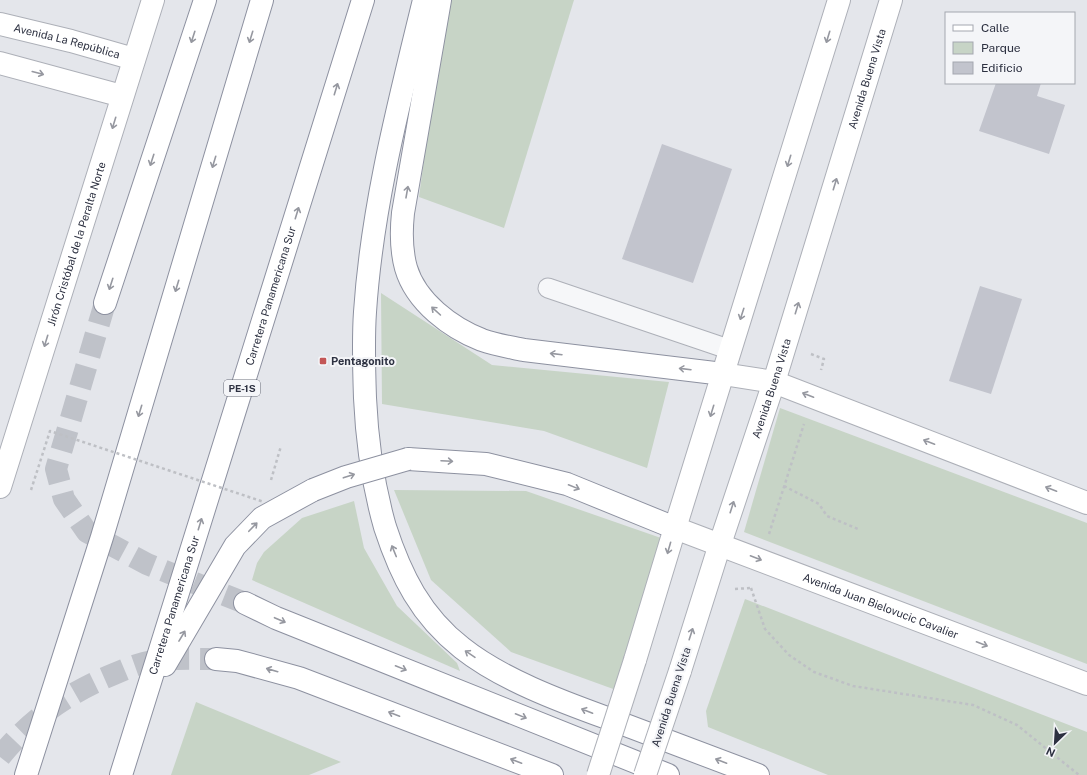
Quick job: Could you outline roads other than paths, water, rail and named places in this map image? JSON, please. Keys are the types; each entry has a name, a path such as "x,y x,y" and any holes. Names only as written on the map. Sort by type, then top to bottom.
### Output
{"main road":[{"name":"Jirón Cristóbal de la Peralta Norte","path":"0,487 153,0"},
{"path":"104,303 206,0"},
{"path":"26,775 102,537 262,0"},
{"name":"Carretera Panamericana Sur","path":"121,775 363,0"},
{"path":"424,0 388,152 374,228 365,312 364,381 368,440 379,505 389,540 401,569 412,592 428,615 450,638 483,663 563,702 758,775"},
{"path":"440,0 401,231 402,252 406,269 413,284 424,300 451,324 481,340 499,346 723,374 774,382 1087,503"},
{"path":"598,775 839,0"},
{"name":"Avenida Buena Vista","path":"645,775 774,382 891,0"},
{"name":"Avenida La República","path":"0,24 71,41 134,59"},
{"path":"0,63 122,96"},
{"name":"Avenida Juan Bielovucic Cavalier","path":"125,775 165,664 235,546 262,518 313,490 346,477 408,459 486,464 567,484 675,528 1087,684"},
{"path":"245,603 276,618 668,775"},
{"path":"216,659 237,661 299,678 552,775"}],"lane":[{"path":"548,288 731,350"}],"tunnel":[{"path":"105,303 56,469 64,499 87,532 147,564 245,603"},
{"path":"0,757 24,731 52,708 98,681 133,666 152,661 175,659 216,659"}],"place":[{"name":"Pentagonito","path":"323,361"}]}
